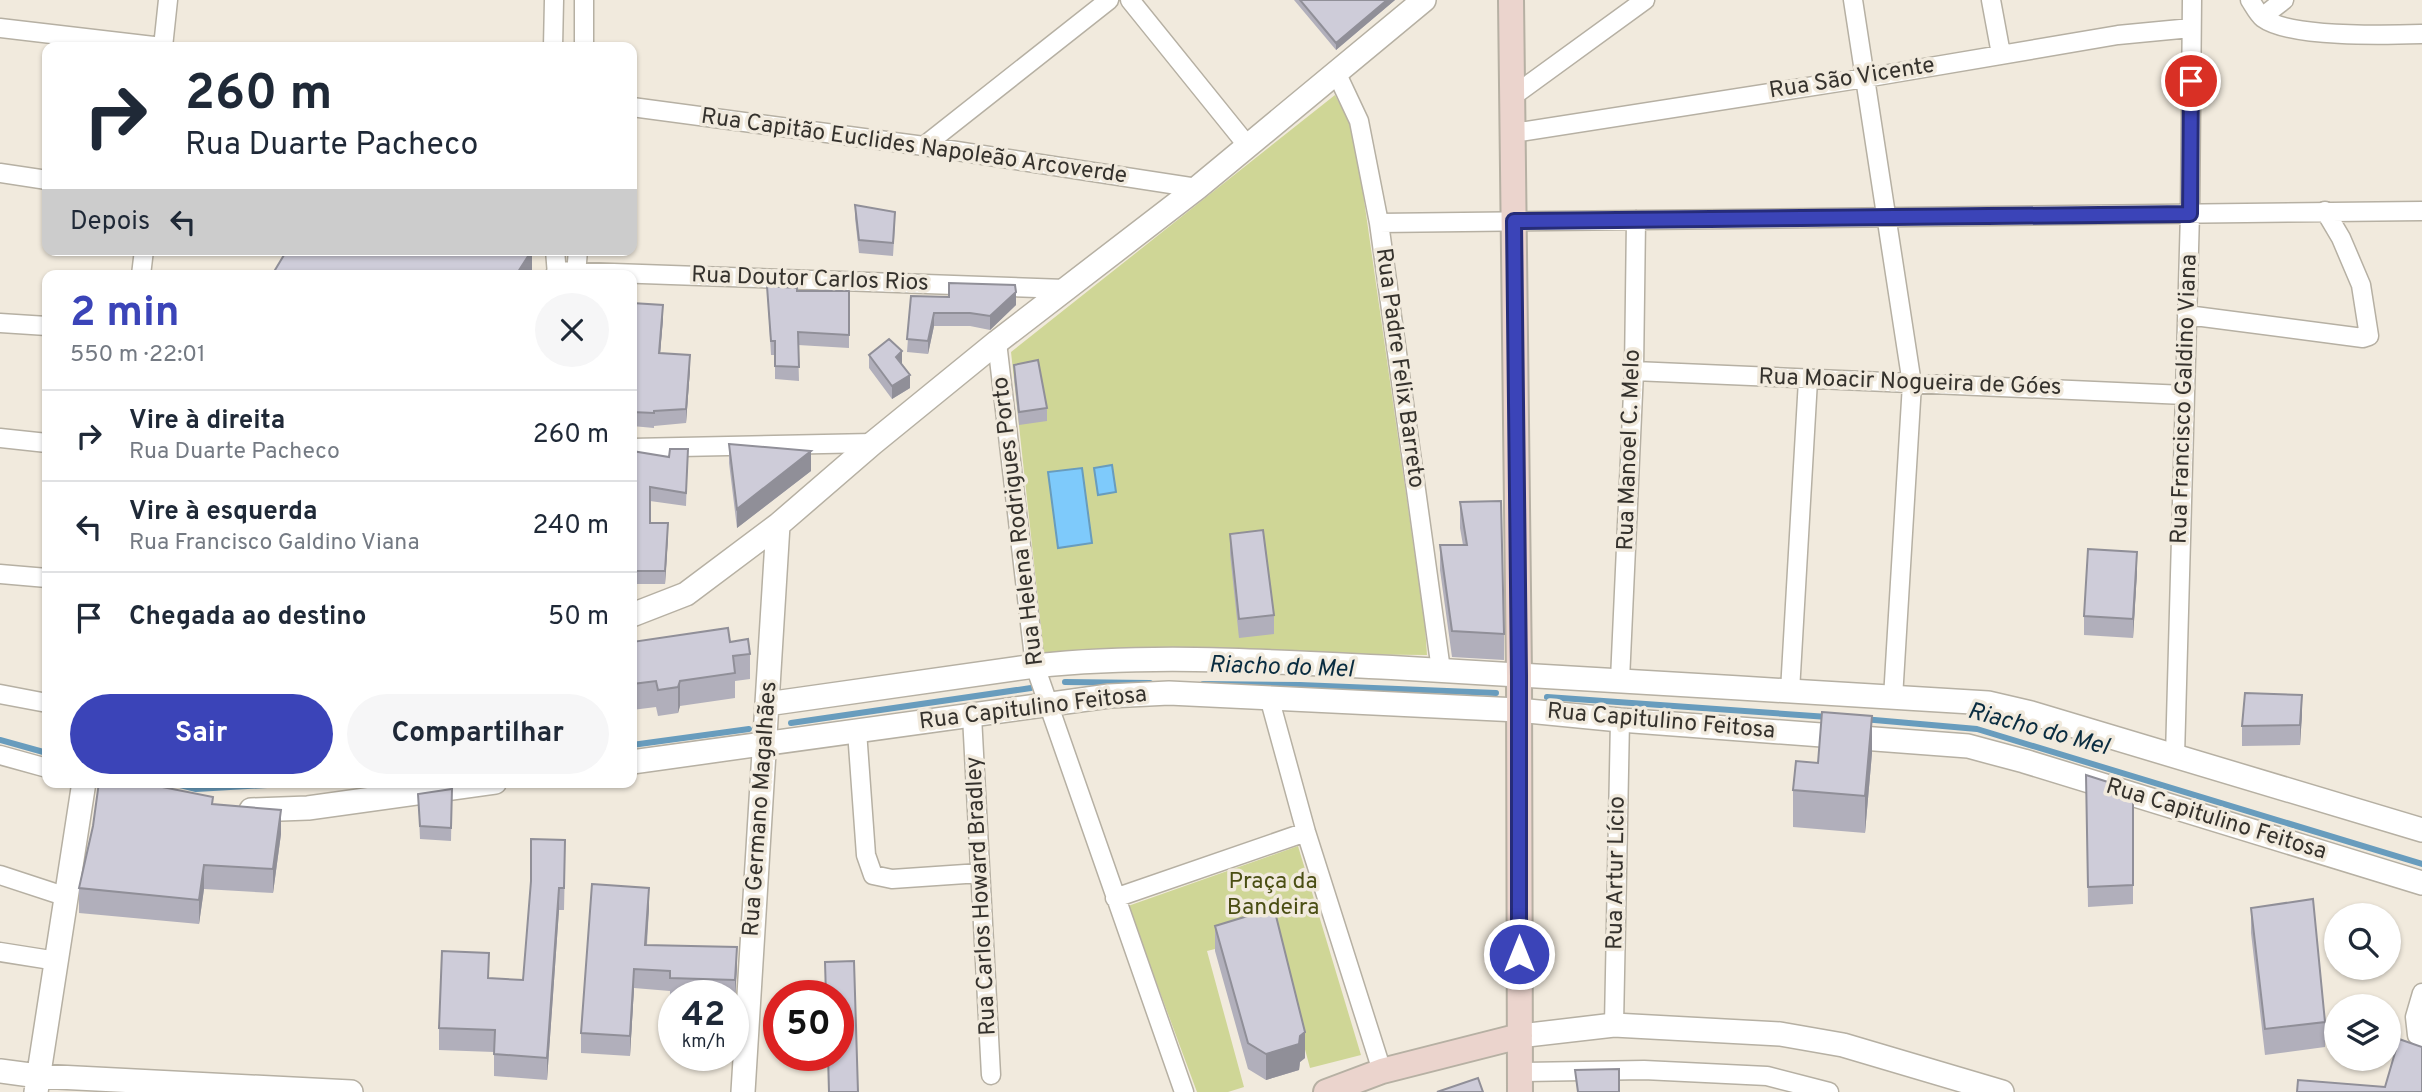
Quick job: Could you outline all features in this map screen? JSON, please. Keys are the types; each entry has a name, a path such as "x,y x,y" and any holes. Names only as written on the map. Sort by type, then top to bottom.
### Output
{"main road":[{"path":"1511,0 1519,675 1520,1082"},
{"path":"1326,1092 1382,1071 1520,1036"}],"street":[{"path":"164,42 168,0"},
{"path":"553,42 554,0"},
{"path":"584,0 584,42"},
{"path":"924,145 1109,0"},
{"path":"1130,0 1247,145"},
{"path":"637,613 686,594 778,525 997,342 1197,188 1424,0"},
{"path":"1513,96 1645,0"},
{"path":"1853,0 1912,384 1893,698"},
{"path":"1991,0 2001,54"},
{"name":"Rua Francisco Galdino Viana","path":"2175,756 2190,214 2192,0"},
{"path":"2250,0 2262,17 2277,24 2316,31 2375,35 2422,34"},
{"path":"2262,17 2284,0"},
{"path":"0,28 120,42"},
{"name":"Rua São Vicente","path":"1513,133 2118,35 2191,28"},
{"name":"Rua Padre Felix Barreto","path":"1336,72 1359,121 1379,223 1441,670"},
{"name":"Rua Capitão Euclides Napoleão Arcoverde","path":"637,108 924,145 1197,188"},
{"path":"0,173 42,179"},
{"path":"2187,315 2369,337 2361,285 2341,238 2325,211"},
{"path":"1379,223 2422,211"},
{"name":"Rua Manoel C. Melo","path":"1620,681 1634,371 1636,220"},
{"name":"Rua Doutor Carlos Rios","path":"637,275 1065,289"},
{"path":"0,323 42,326"},
{"name":"Rua Helena Rodrigues Porto","path":"997,342 1035,667 1115,898"},
{"name":"Rua Moacir Nogueira de Góes","path":"1634,371 2185,394"},
{"path":"1790,691 1808,380"},
{"path":"0,439 42,443"},
{"path":"637,448 873,443"},
{"name":"Rua Germano Magalhães","path":"743,1092 778,525"},
{"path":"0,574 42,578"},
{"name":"Rua Capitulino Feitosa","path":"767,705 1070,662 1162,659 1441,670 1988,703 2031,713 2422,830"},
{"path":"0,694 42,702"},
{"name":"Rua Capitulino Feitosa","path":"637,761 1046,704 1148,694 1269,697 1518,710 1968,746 2422,883"},
{"path":"1269,697 1306,832 1382,1071"},
{"name":"Rua Carlos Howard Bradley","path":"972,716 992,1075"},
{"name":"Rua Artur Lício","path":"1614,1025 1620,720"},
{"path":"857,731 866,855 873,875 892,879 980,873"},
{"path":"0,755 42,767"},
{"path":"37,1084 83,788"},
{"path":"232,808 258,811 308,808 452,788"},
{"path":"1184,1092 1115,898 1306,832"},
{"path":"0,875 66,897"},
{"path":"0,952 57,961"},
{"path":"2422,993 2415,1017 2417,1035 2422,1038"},
{"path":"1520,1036 1614,1025 1780,1034 1830,1042 2002,1092"},
{"path":"1520,1082 1644,1070 1767,1076 1829,1092"},
{"path":"0,1071 37,1084 351,1092"}],"green space":[{"path":"1335,95 1354,130 1427,655 1097,652 1044,655 1011,352"},
{"name":"Praça da Bandeira","path":"1298,846 1361,1055 1310,1068 1274,934 1207,951 1244,1087 1228,1092 1197,1092 1128,906"}],"water":[{"path":"1112,465 1116,492 1098,495 1094,468"},
{"path":"1082,468 1092,543 1058,548 1048,472"}],"building":[{"path":"1300,0 1387,0 1336,43"},
{"path":"855,205 895,212 893,243 859,240"},
{"path":"283,256 528,256 519,270 275,270"},
{"path":"949,283 1015,285 1016,292 990,316 934,313 928,341 907,339 911,296 949,297"},
{"path":"767,286 797,288 797,291 849,291 849,335 798,332 799,367 775,366 775,341 771,341"},
{"path":"637,303 663,305 659,353 690,355 686,409 637,412"},
{"path":"889,339 902,351 896,357 910,375 892,386 869,355"},
{"path":"1038,360 1047,408 1019,412 1014,365"},
{"path":"729,444 811,451 737,509"},
{"path":"670,449 688,449 686,493 650,487 650,523 668,523 665,571 637,571 637,452 669,457"},
{"path":"1501,501 1504,634 1452,631 1440,545 1467,545 1460,502"},
{"path":"1263,530 1274,615 1239,619 1230,534"},
{"path":"2088,549 2137,552 2133,619 2084,616"},
{"path":"728,628 730,642 748,639 750,654 733,656 735,673 680,681 678,687 658,690 656,681 637,683 637,641"},
{"path":"2245,693 2302,695 2300,725 2242,726"},
{"path":"1822,712 1872,716 1865,796 1793,790 1796,761 1818,763"},
{"path":"2086,775 2133,790 2133,885 2088,887"},
{"path":"98,788 167,788 213,797 212,804 281,810 273,869 204,865 199,900 79,888"},
{"path":"452,789 451,828 420,826 418,794"},
{"path":"531,839 565,840 564,888 559,888 547,1058 494,1054 495,1030 439,1028 442,951 489,953 488,978 523,980 531,881"},
{"path":"592,884 649,888 645,945 737,947 735,980 670,978 670,971 634,969 630,1036 581,1033"},
{"path":"2313,899 2324,1022 2265,1029 2251,908"},
{"path":"1274,908 1305,1032 1300,1036 1299,1044 1266,1054 1248,1043 1215,926"},
{"path":"854,961 858,1092 829,1092 828,1071 854,1071 854,980 826,980 825,962"},
{"path":"2401,1040 2422,1047 2422,1092 2297,1092 2298,1080 2385,1087 2390,1071 2401,1071"},
{"path":"1619,1069 1619,1092 1578,1092 1575,1070"},
{"path":"1478,1078 1483,1092 1437,1092"}],"waterway":[{"name":"Riacho do Mel","path":"1065,682 1150,683"},
{"name":"Riacho do Mel","path":"1203,684 1496,693"},
{"name":"Riacho do Mel","path":"791,723 1031,688"},
{"name":"Riacho do Mel","path":"1547,697 1828,717"},
{"name":"Riacho do Mel","path":"1863,719 1977,729 2422,864"},
{"name":"Riacho do Mel","path":"637,744 749,729"},
{"name":"Riacho do Mel","path":"0,740 42,752"},
{"name":"Riacho do Mel","path":"192,788 214,788"}],"route":[{"path":"1519,954 1514,221 2190,214 2191,81"}]}
